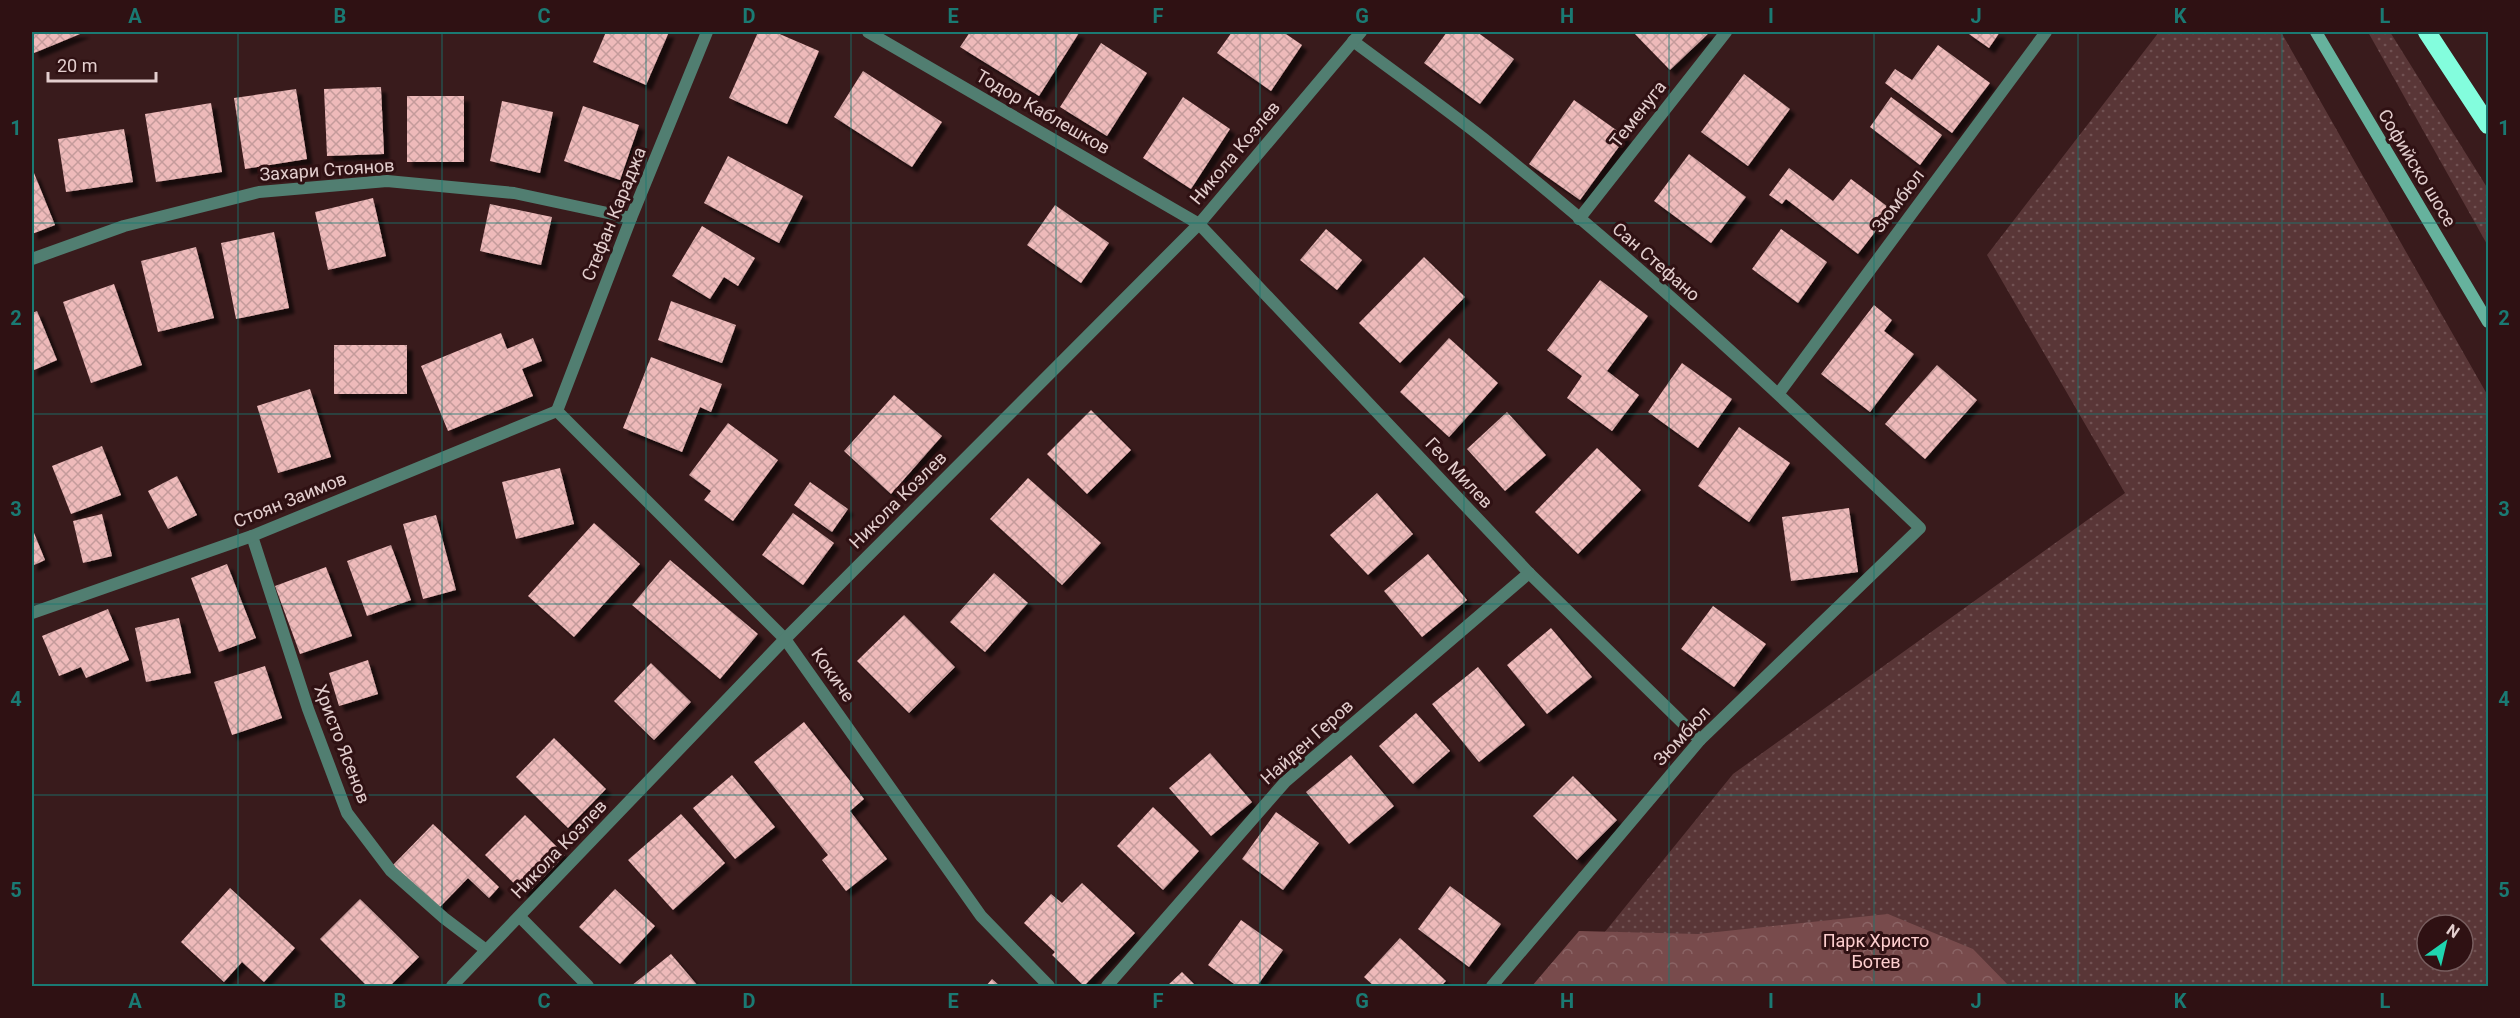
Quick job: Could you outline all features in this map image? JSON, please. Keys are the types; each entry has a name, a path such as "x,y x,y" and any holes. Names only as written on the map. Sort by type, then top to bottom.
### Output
{"highway":[{"path":"2427,32 2488,125"}],"main road":[{"name":"Софийско шосе","path":"2316,32 2488,322"}],"street":[{"name":"Стефан Караджа","path":"557,411 631,218 707,32"},
{"name":"Тодор Каблешков","path":"868,32 1199,224"},
{"name":"Теменуга","path":"1579,219 1726,32"},
{"name":"Зюмбюл","path":"1779,393 2046,32"},
{"name":"Никола Козлев","path":"452,987 785,639 1199,224 1357,36"},
{"name":"Сан Стефано","path":"1357,36 1579,219 1779,393 1920,528"},
{"name":"Захари Стоянов","path":"32,260 124,226 259,192 387,181 514,193 631,218"},
{"name":"Гео Милев","path":"1199,224 1528,573 1700,740"},
{"name":"Стоян Заимов","path":"32,613 252,536 557,411"},
{"name":"Кокиче","path":"557,411 785,639 981,916 1049,987"},
{"name":"Зюмбюл","path":"1492,987 1700,740 1920,528"},
{"name":"Христо Ясенов","path":"252,536 309,710 347,813 391,871 444,918 486,950"},
{"name":"Найден Геров","path":"1107,987 1285,782 1528,573"},
{"path":"520,917 588,987"}],"green space":[{"path":"2159,32 2281,32 2488,396 2488,986 1561,986 1733,774 2125,493 1987,255"},
{"path":"2368,32 2390,32 2488,189 2488,246"},
{"name":"Парк Христо Ботев","path":"1888,914 1973,949 2009,986 1532,986 1579,931 1698,934"}],"building":[{"path":"32,32 85,32 34,53"},
{"path":"606,32 669,32 646,85 593,62"},
{"path":"758,32 775,32 819,51 787,124 729,98"},
{"path":"970,32 1079,33 1039,96 960,47"},
{"path":"1232,32 1283,32 1302,45 1271,91 1217,53"},
{"path":"1447,32 1477,32 1514,59 1480,104 1424,63"},
{"path":"1633,32 1710,32 1670,70"},
{"path":"1966,32 2000,32 1989,48"},
{"path":"1101,43 1147,73 1107,136 1060,107"},
{"path":"1938,45 1990,83 1952,133 1885,83 1895,69 1912,80"},
{"path":"863,71 942,122 912,167 834,117"},
{"path":"1744,74 1790,109 1748,166 1701,132"},
{"path":"381,87 384,154 327,156 324,89"},
{"path":"296,89 307,159 245,169 234,98"},
{"path":"407,96 464,96 464,162 407,162"},
{"path":"1183,97 1230,129 1191,189 1143,158"},
{"path":"1891,97 1942,135 1920,165 1870,127"},
{"path":"1574,100 1626,137 1580,200 1529,164"},
{"path":"502,101 553,112 540,173 490,161"},
{"path":"211,103 222,172 156,182 145,114"},
{"path":"583,106 639,125 620,180 564,161"},
{"path":"124,129 133,182 66,192 58,139"},
{"path":"1689,154 1746,197 1711,243 1654,201"},
{"path":"728,156 803,196 779,243 704,203"},
{"path":"1789,168 1833,201 1851,179 1892,210 1858,254 1786,199 1782,204 1769,195"},
{"path":"34,173 55,225 32,234 32,174"},
{"path":"373,198 386,256 328,270 315,212"},
{"path":"490,204 552,217 541,265 480,251"},
{"path":"1055,205 1109,243 1081,283 1027,245"},
{"path":"702,226 755,258 738,286 724,277 710,299 672,276"},
{"path":"1326,229 1362,260 1337,290 1300,260"},
{"path":"1781,229 1827,262 1798,303 1752,269"},
{"path":"274,232 289,308 236,319 221,243"},
{"path":"196,247 214,318 158,332 141,261"},
{"path":"1424,257 1465,297 1400,363 1359,323"},
{"path":"1600,280 1648,316 1607,371 1639,395 1612,431 1567,398 1582,376 1547,350"},
{"path":"114,284 142,365 91,383 63,302"},
{"path":"671,301 736,325 722,363 658,340"},
{"path":"1874,305 1892,320 1884,331 1914,354 1870,412 1821,374"},
{"path":"37,311 57,360 32,371 32,313"},
{"path":"501,333 507,349 533,338 542,361 522,369 533,396 448,431 421,366"},
{"path":"1449,338 1498,383 1449,437 1400,392"},
{"path":"334,345 407,345 407,394 334,394"},
{"path":"651,357 722,384 711,412 700,407 682,452 623,428"},
{"path":"1682,363 1732,399 1698,448 1648,412"},
{"path":"1937,365 1977,400 1925,459 1885,424"},
{"path":"310,389 331,457 278,473 257,406"},
{"path":"894,395 942,436 891,494 844,451"},
{"path":"1091,410 1131,450 1087,494 1047,454"},
{"path":"1507,412 1546,455 1505,491 1467,449"},
{"path":"728,423 778,460 733,521 704,500 711,491 689,475"},
{"path":"1739,427 1790,463 1749,522 1698,486"},
{"path":"102,446 121,495 71,514 52,466"},
{"path":"1597,448 1641,490 1578,554 1535,512"},
{"path":"560,468 574,524 516,539 502,482"},
{"path":"177,476 197,515 168,529 148,491"},
{"path":"1028,478 1101,543 1062,585 990,519"},
{"path":"810,482 848,509 832,532 794,505"},
{"path":"1377,493 1413,534 1368,575 1330,535"},
{"path":"1849,508 1858,572 1791,581 1782,517"},
{"path":"793,513 834,543 803,585 762,555"},
{"path":"102,514 112,556 83,563 73,521"},
{"path":"436,515 456,590 423,599 403,524"},
{"path":"594,523 640,564 574,637 528,596"},
{"path":"32,528 45,560 32,566"},
{"path":"391,545 411,600 367,616 347,561"},
{"path":"1428,554 1467,600 1422,637 1384,591"},
{"path":"670,560 758,634 720,679 632,605"},
{"path":"227,564 256,638 219,652 191,578"},
{"path":"326,567 352,636 300,654 275,586"},
{"path":"994,573 1028,603 985,652 950,622"},
{"path":"1713,606 1766,644 1734,687 1681,649"},
{"path":"108,609 129,660 86,678 81,667 59,676 42,636"},
{"path":"904,615 955,667 909,713 857,661"},
{"path":"179,618 191,673 146,682 135,628"},
{"path":"1551,628 1592,677 1547,714 1507,665"},
{"path":"368,660 378,694 339,706 329,673"},
{"path":"651,663 691,702 654,740 614,701"},
{"path":"265,666 282,718 232,735 214,682"},
{"path":"1478,667 1525,725 1479,762 1432,704"},
{"path":"1416,713 1450,751 1413,784 1379,746"},
{"path":"804,722 864,799 850,811 887,859 846,891 822,860 828,855 754,762"},
{"path":"554,738 606,789 568,828 516,777"},
{"path":"1210,753 1252,802 1211,836 1169,788"},
{"path":"1351,755 1394,806 1349,844 1306,792"},
{"path":"732,775 775,827 735,859 693,808"},
{"path":"1573,776 1617,820 1577,860 1533,816"},
{"path":"1153,807 1199,851 1163,890 1117,846"},
{"path":"1276,812 1319,843 1283,890 1242,859"},
{"path":"681,814 725,863 673,910 628,860"},
{"path":"525,815 565,855 526,895 485,855"},
{"path":"433,824 499,887 489,898 468,878 437,910 392,866"},
{"path":"1082,883 1135,933 1084,986 1052,955 1055,952 1024,923 1051,894 1062,903"},
{"path":"1450,886 1501,924 1469,967 1418,929"},
{"path":"230,888 295,948 264,982 242,962 224,982 181,942"},
{"path":"615,889 655,926 620,964 579,927"},
{"path":"360,899 419,957 390,986 367,986 320,939"},
{"path":"1241,920 1283,950 1257,986 1237,986 1208,965"},
{"path":"1400,938 1446,981 1441,986 1374,986 1364,977"},
{"path":"671,954 698,986 631,986"},
{"path":"1182,972 1196,986 1167,986"},
{"path":"992,979 1000,986 986,986"}]}
